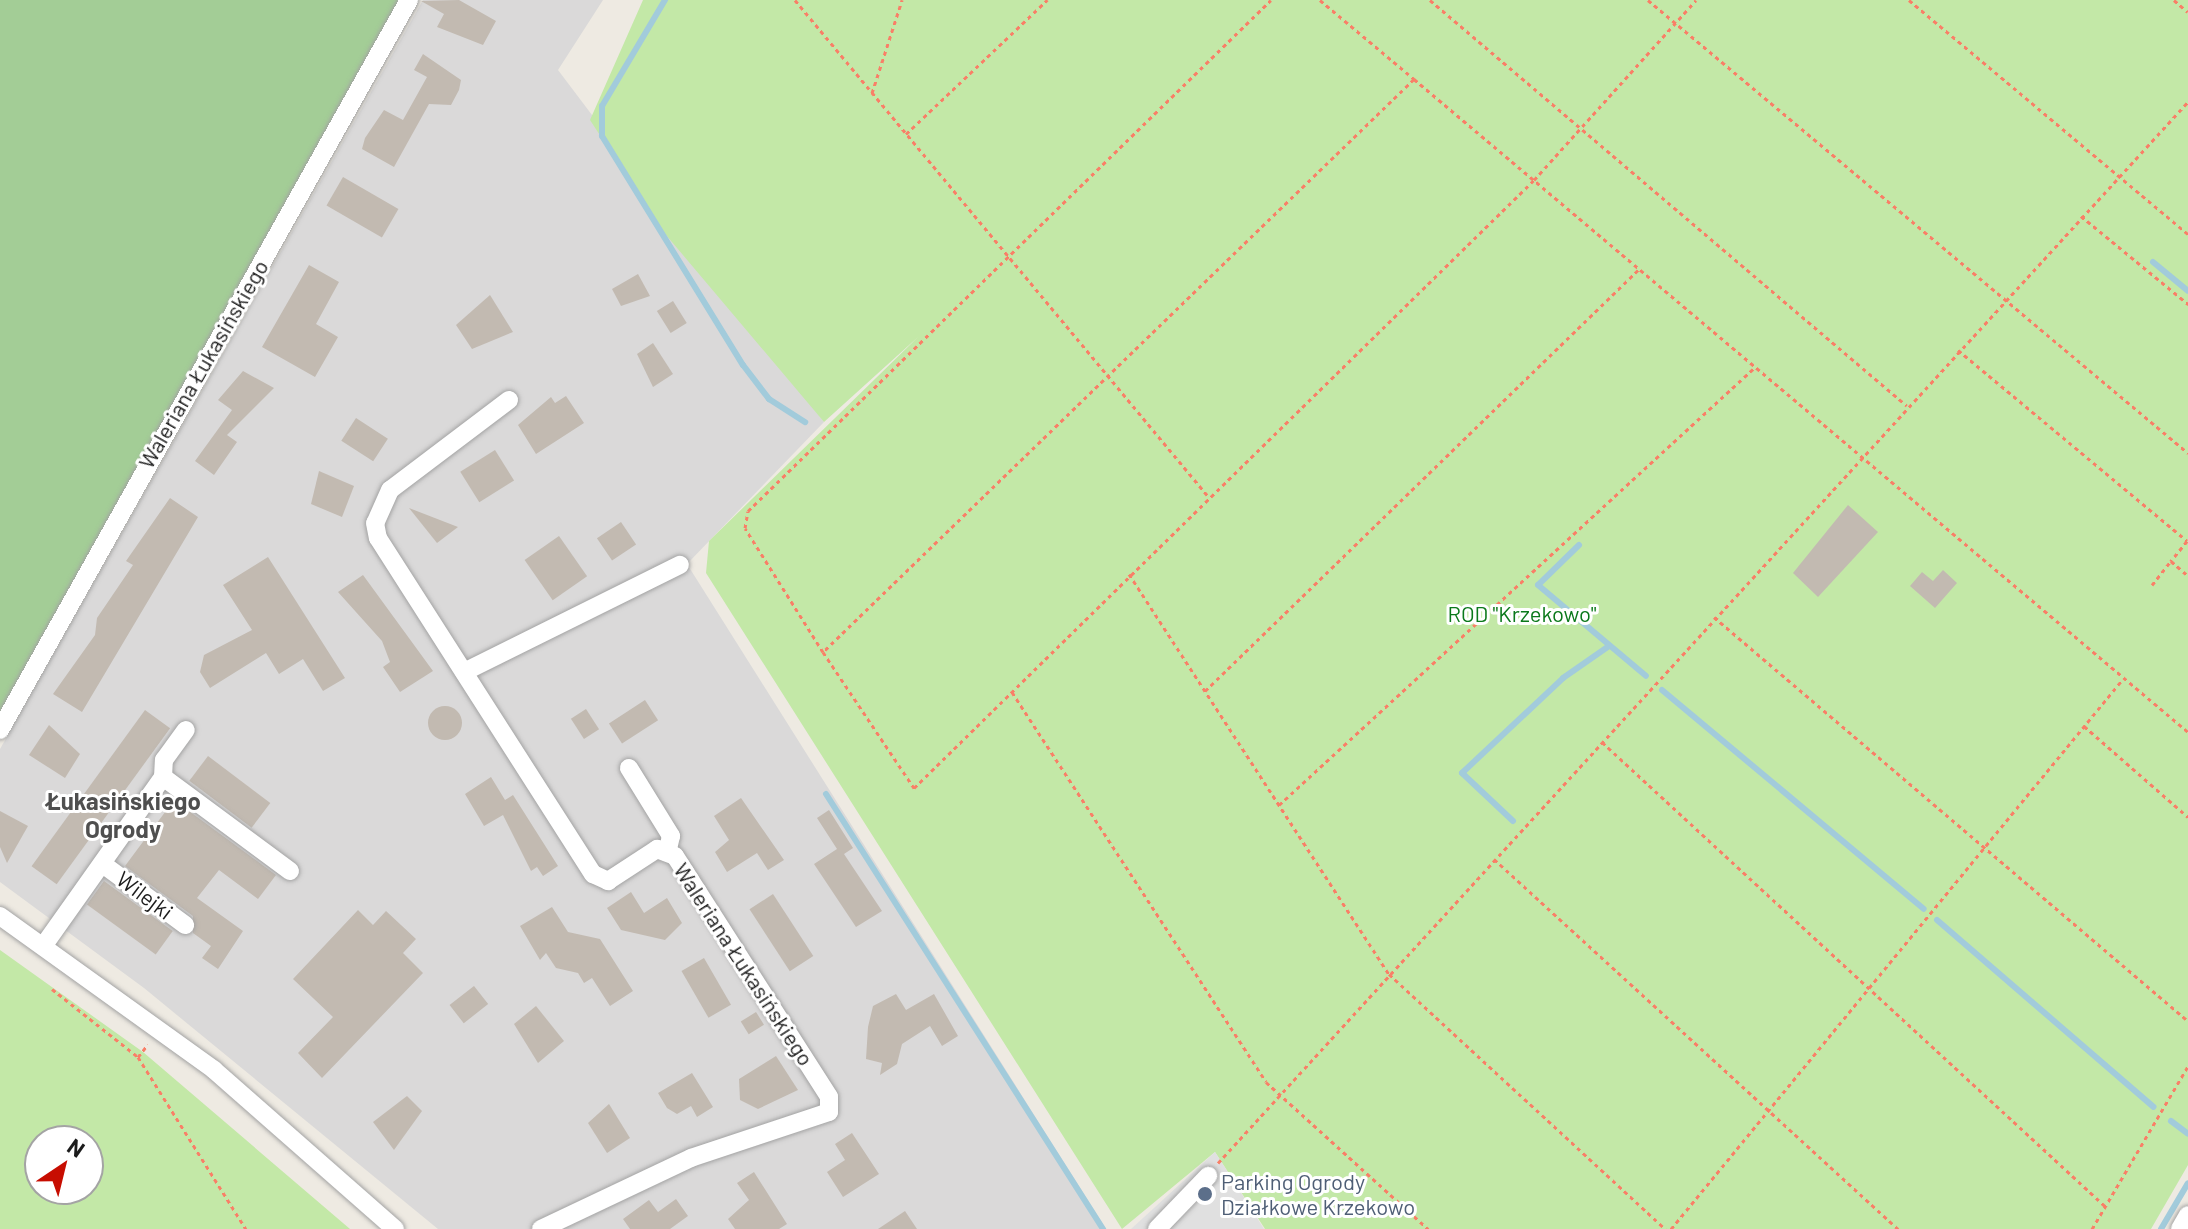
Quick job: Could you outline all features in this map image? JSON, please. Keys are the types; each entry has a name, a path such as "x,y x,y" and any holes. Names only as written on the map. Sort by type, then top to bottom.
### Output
{"street":[{"name":"Waleriana Łukasińskiego","path":"0,730 409,0"},
{"name":"Waleriana Łukasińskiego","path":"509,400 390,490 375,523 378,538 593,874 608,881 657,849 667,853 829,1097 829,1112 691,1158 541,1229"},
{"path":"464,672 680,565"},
{"name":"Wilejki","path":"44,945 104,865 163,777 164,760 186,730"},
{"path":"629,768 671,836 667,853"},
{"path":"163,777 290,871"},
{"name":"Wilejki","path":"104,865 185,925"},
{"path":"0,916 214,1070 395,1229"},
{"path":"1157,1229 1208,1176"},
{"path":"2180,1229 2188,1215"}],"path":[{"path":"795,0 1208,496"},
{"path":"872,93 902,0"},
{"path":"906,134 1047,0"},
{"path":"1271,0 748,511 745,528 914,788 1208,496 1534,180 1696,0"},
{"path":"1320,0 2188,732"},
{"path":"1430,0 1907,406"},
{"path":"1648,0 2188,453"},
{"path":"1909,0 2188,234"},
{"path":"2174,0 2188,12"},
{"path":"823,652 1414,79"},
{"path":"1208,1176 1714,617 2188,102"},
{"path":"2081,216 2188,304"},
{"path":"1205,691 1639,270"},
{"path":"1958,350 2188,541 2152,585"},
{"path":"1279,805 1754,368"},
{"path":"2171,561 2188,576"},
{"path":"1129,574 1389,974 1665,1229"},
{"path":"1714,617 2188,1021"},
{"path":"1671,1229 2124,678"},
{"path":"1011,691 1279,1094 1428,1229"},
{"path":"2084,726 2188,817"},
{"path":"1601,741 2105,1206"},
{"path":"1494,859 1898,1229"},
{"path":"52,989 138,1057 246,1229"},
{"path":"138,1057 143,1052"},
{"path":"2092,1229 2188,1066"}],"shaded area":[{"path":"423,0 603,0 558,70 824,422 687,564 1106,1229 438,1229 144,988 0,882 0,749"},
{"name":"Parking Ogrody Działkowe Krzekowo","path":"1215,1152 1264,1229 1131,1229"}],"green space":[{"path":"0,0 399,0 0,713"},
{"name":"ROD \"Krzekowo\"","path":"643,0 2188,0 2188,1165 2151,1229 1265,1229 1215,1152 1122,1229 706,573 709,541 918,337 824,422 661,229 590,120"},
{"path":"0,950 143,1052 350,1229 0,1229"}],"building":[{"path":"459,0 496,21 483,45 437,27 444,14 421,1"},
{"path":"423,54 461,80 459,90 451,105 429,104 394,167 362,149 365,138 384,110 403,120 427,77 414,70"},
{"path":"343,177 398,209 382,238 326,206"},
{"path":"309,265 339,282 316,324 338,337 315,377 262,347"},
{"path":"638,274 650,296 621,306 612,289"},
{"path":"490,295 513,332 472,349 456,325"},
{"path":"673,301 687,323 671,333 657,311"},
{"path":"653,343 673,374 653,387 637,354"},
{"path":"243,371 274,388 227,435 237,442 214,475 195,461 232,410 218,400"},
{"path":"566,396 584,423 536,454 518,425 551,397 555,403"},
{"path":"356,418 388,439 373,461 341,441"},
{"path":"495,450 514,481 479,502 460,472"},
{"path":"319,471 354,486 342,517 311,504"},
{"path":"170,498 198,517 82,712 53,694 95,635 97,618 133,565 126,561"},
{"path":"1848,505 1878,532 1818,597 1793,573"},
{"path":"409,508 458,527 437,543"},
{"path":"621,522 636,544 612,561 597,538"},
{"path":"559,536 587,576 553,600 525,560"},
{"path":"268,557 345,678 323,691 303,659 279,674 266,653 210,688 200,672 204,655 252,630 223,585"},
{"path":"1943,570 1957,583 1935,608 1910,586 1922,572 1933,581"},
{"path":"363,575 433,671 400,692 383,667 390,662 382,641 338,592"},
{"path":"645,700 658,720 622,744 609,723"},
{"path":"445,706 457,711 462,723 457,735 445,740 433,735 428,723 433,711"},
{"path":"586,709 599,729 584,739 571,719"},
{"path":"145,710 170,728 57,884 32,866"},
{"path":"49,725 80,754 65,778 29,755"},
{"path":"208,756 270,803 252,828 189,781"},
{"path":"491,777 505,800 513,795 558,866 543,876 537,867 531,871 503,815 484,826 465,794"},
{"path":"741,798 784,860 768,870 757,853 727,872 715,852 729,840 714,816"},
{"path":"174,800 276,875 258,899 219,870 197,898 243,931 218,969 202,958 211,946 193,933 193,916 125,866"},
{"path":"829,810 853,848 844,854 882,911 856,927 814,864 837,849 817,818"},
{"path":"0,811 28,826 7,863 0,847"},
{"path":"104,881 173,931 156,954 87,904"},
{"path":"631,892 644,913 667,898 682,923 665,940 621,930 607,908"},
{"path":"773,894 813,956 790,971 750,909"},
{"path":"552,907 568,932 600,939 633,991 610,1006 592,978 584,983 578,973 556,968 546,953 540,960 520,926"},
{"path":"358,910 373,925 386,911 416,939 403,953 423,973 322,1078 298,1053 333,1017 293,979"},
{"path":"704,958 731,1005 708,1018 681,971"},
{"path":"474,986 488,1004 464,1023 450,1005"},
{"path":"896,994 906,1010 934,994 958,1036 942,1046 930,1026 902,1044 897,1064 880,1075 882,1063 866,1059 868,1027 873,1006"},
{"path":"536,1006 564,1041 538,1063 514,1024"},
{"path":"756,1012 764,1025 749,1034 741,1022"},
{"path":"776,1056 798,1090 758,1109 740,1100 739,1079"},
{"path":"692,1073 713,1107 697,1117 691,1106 677,1114 667,1108 658,1093"},
{"path":"407,1096 422,1111 394,1150 373,1122"},
{"path":"609,1104 630,1138 607,1153 588,1123"},
{"path":"852,1133 879,1174 843,1197 827,1172 845,1160 835,1144"},
{"path":"754,1172 787,1224 779,1229 735,1229 728,1219 749,1200 737,1183"},
{"path":"676,1199 688,1216 670,1229 630,1229 623,1219 649,1200 658,1212"},
{"path":"905,1211 917,1229 878,1229"}],"waterway":[{"path":"665,0 602,106 602,136 743,365 769,399 805,422"},
{"path":"2153,262 2188,291"},
{"path":"1579,545 1538,585 1646,676"},
{"path":"1513,821 1462,773 1563,678 1609,646"},
{"path":"1662,690 1924,909"},
{"path":"826,794 1103,1229"},
{"path":"1937,920 2154,1107"},
{"path":"2171,1121 2188,1134"},
{"path":"2161,1229 2188,1183"}],"place":[{"name":"Parking Ogrody Działkowe Krzekowo","path":"1205,1194"}],"district":[{"name":"Łukasińskiego Ogrody","path":"123,815"}]}
